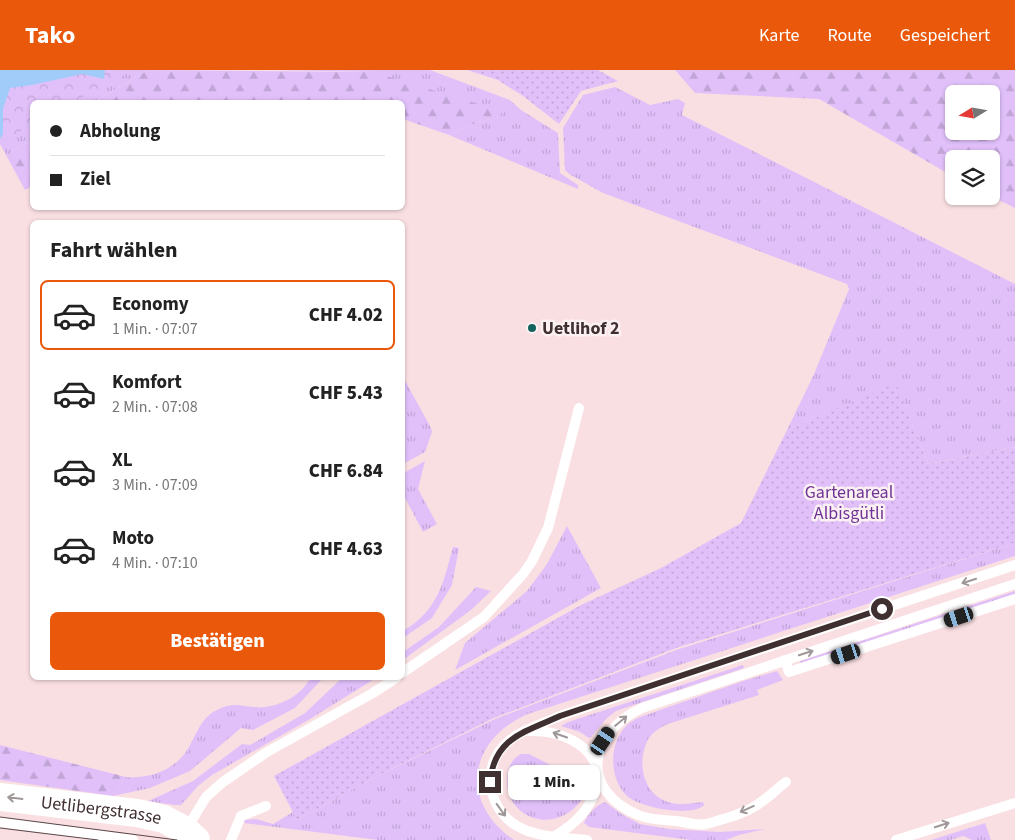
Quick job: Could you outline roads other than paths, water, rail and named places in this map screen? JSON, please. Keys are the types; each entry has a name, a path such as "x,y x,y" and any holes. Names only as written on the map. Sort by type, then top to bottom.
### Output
{"main road":[{"name":"Uetlibergstrasse","path":"0,797 164,819 191,835"}],"lane":[{"path":"405,671 484,617 523,574 540,547 550,522 579,408"},
{"path":"587,840 530,832 513,824 499,810 491,793 491,772 498,753 510,740 560,716 1015,565"},
{"path":"555,836 570,827 588,807 593,796 598,773 598,751 603,741 619,721 630,713 1015,584"},
{"path":"785,660 789,672 1015,599"},
{"path":"191,835 206,797 223,782 267,752 393,680"},
{"path":"526,732 549,732 562,735 574,741 592,760 605,789 617,803 637,814 652,819 704,824 750,809 786,782"},
{"path":"896,840 1015,803"},
{"path":"231,840 241,816 266,806"},
{"name":"Uetlibergstrasse","path":"0,822 133,840"}],"water":[{"path":"0,70 105,70 104,79 82,74 10,88 3,109 3,134 0,139"}],"tram line":[{"path":"0,817 177,840"},
{"path":"0,828 98,840"}],"place":[{"name":"Uetlihof 2","path":"532,328"}],"park label":[{"name":"Gartenareal Albisgütli","path":"849,502"}]}
